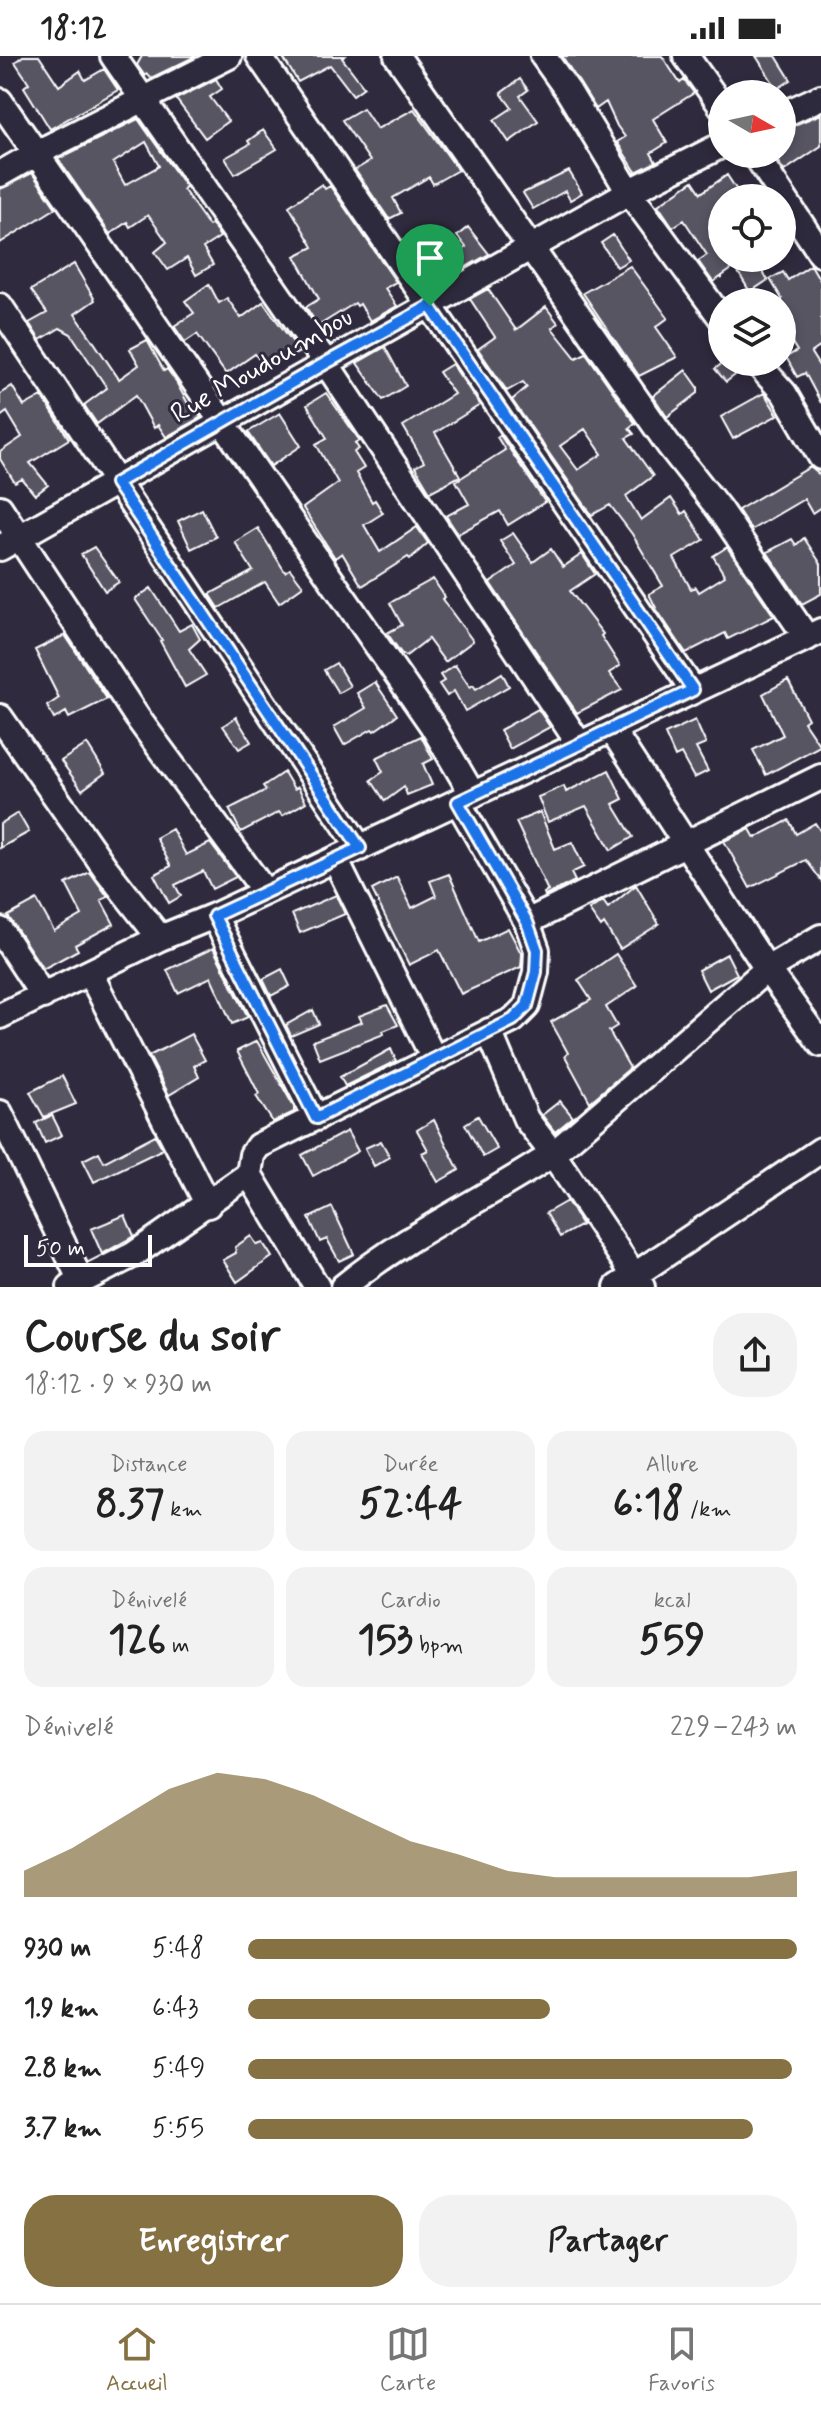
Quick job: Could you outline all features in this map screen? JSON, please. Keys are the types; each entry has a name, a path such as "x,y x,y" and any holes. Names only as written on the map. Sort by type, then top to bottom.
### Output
{"street":[{"path":"113,56 326,363 580,745"},
{"path":"0,174 229,56"},
{"path":"259,56 693,690"},
{"path":"0,1016 160,938 214,916 814,635 668,444 397,56"},
{"path":"543,56 568,91 629,192 708,300"},
{"path":"686,56 708,87"},
{"path":"796,109 821,97"},
{"path":"0,101 432,725 527,922 537,950 536,972 527,1006 513,1020 258,1146 252,1155 249,1174 317,1287"},
{"name":"Rue Moudoumbou","path":"10,543 629,192 708,152"},
{"path":"764,168 821,254"},
{"path":"0,306 360,848"},
{"path":"769,376 784,393 821,457"},
{"path":"0,508 10,543 265,892"},
{"path":"0,717 106,869 160,938"},
{"path":"612,730 767,969 821,1044"},
{"path":"527,922 821,777"},
{"path":"335,859 434,1059"},
{"path":"214,916 316,1118"},
{"path":"0,930 43,996"},
{"path":"343,1287 378,1259 444,1217 514,1180 553,1154 767,969 821,937"},
{"path":"90,973 208,1205"},
{"path":"489,1031 526,1119 553,1154 631,1283 821,1150"},
{"path":"0,1113 76,1284 133,1255 249,1174"}],"building":[{"path":"23,56 39,56 59,86 80,71 85,80 104,69 118,90 50,129 24,87 29,83 15,62"},
{"path":"142,56 196,56 151,78 147,74 145,76 137,65"},
{"path":"282,56 345,56 342,58 364,87 353,95 330,65 298,82"},
{"path":"562,56 662,56 680,83 684,80 694,93 653,119 667,143 651,153 656,162 636,172 617,142 625,137 606,102 596,109"},
{"path":"756,56 776,56 791,80 771,80"},
{"path":"216,79 222,89 210,97 228,121 205,138 176,99"},
{"path":"520,79 528,90 520,96 538,121 509,142 494,120 512,108 501,93"},
{"path":"363,108 377,129 414,109 458,170 433,184 429,177 393,198 401,213 389,219 355,170 370,161 342,120"},
{"path":"821,114 821,146 796,163 796,124"},
{"path":"138,119 186,187 183,189 220,237 203,248 213,265 196,275 187,258 168,270 155,252 167,242 148,215 130,227 127,222 110,234 58,159","holes":["146,142 159,166 125,185 113,163"]},
{"path":"263,130 277,149 235,174 225,158 250,144 248,141"},
{"path":"569,171 582,193 570,200 565,191 533,209 523,193"},
{"path":"32,173 56,208 0,243 0,189"},
{"path":"727,175 733,184 714,184"},
{"path":"693,181 701,193 708,188 708,272 728,272 722,279 713,282 698,261 707,255 684,220 673,227 658,205"},
{"path":"322,184 325,189 330,186 396,282 385,288 397,306 370,321 360,304 357,306 355,303 318,326 306,307 319,299 295,256 313,247 289,206"},
{"path":"468,227 489,254 450,276 442,264 466,247 457,236"},
{"path":"613,235 629,260 617,267 601,243"},
{"path":"74,264 95,300 75,314 119,379 139,365 130,349 147,340 192,411 195,409 201,417 166,437 158,425 154,428 136,395 97,424 84,405 107,388 71,334 60,328 40,340 29,323 47,313 31,290"},
{"path":"811,265 821,282 821,346 811,353 821,369 821,403 805,373 796,375 796,288 775,288 770,279 783,272 788,280"},
{"path":"630,266 668,318 656,327 677,357 639,376 583,293"},
{"path":"738,272 763,272 768,280 756,288 748,288"},
{"path":"209,284 219,303 227,298 241,318 263,302 300,352 280,361 277,355 262,364 255,354 226,374 197,334 185,342 174,326 194,313 185,301"},
{"path":"488,289 516,330 546,307 558,323 552,328 576,358 586,353 635,423 629,428 634,434 626,438 653,476 626,496 641,520 671,498 682,514 686,511 704,540 674,558 691,589 696,587 699,592 725,576 713,556 727,547 774,616 728,639 725,633 686,653 649,594 663,586 632,534 610,505 592,515 512,400 527,387 523,382 507,391 478,349 495,337 470,299","holes":["585,429 602,454 578,470 560,446"]},
{"path":"385,347 406,386 383,400 357,363"},
{"path":"452,364 480,405 435,433 460,476 430,492 415,467 424,462 403,426 454,394 439,372"},
{"path":"686,370 698,387 698,393 667,417 653,396"},
{"path":"12,386 24,406 42,396 69,439 30,463 48,485 35,495 22,479 15,483 0,459 0,452 22,437 7,412 0,417 0,394"},
{"path":"326,393 360,441 355,443 359,449 354,452 364,468 356,473 372,502 375,500 383,513 364,525 380,552 417,527 428,543 410,559 408,557 362,586 342,553 335,558 303,508 338,483 316,444 327,438 307,405"},
{"path":"764,393 778,415 733,439 721,417"},
{"path":"280,413 301,446 271,466 248,432"},
{"path":"500,435 545,502 508,525 500,511 458,534 446,516 469,504 456,481 505,450 497,437"},
{"path":"810,467 821,476 821,507 812,513 804,499 751,530 738,510"},
{"path":"202,509 216,537 191,549 178,521"},
{"path":"258,528 285,572 290,569 303,586 279,603 265,582 219,608 210,594 253,571 235,542"},
{"path":"513,533 533,562 551,549 563,567 582,554 595,574 570,591 603,634 601,636 620,666 609,673 622,690 577,713 490,583 516,565 500,541"},
{"path":"804,538 821,564 821,594 802,604 767,552 792,539 796,545"},
{"path":"94,547 119,582 105,591 81,554"},
{"path":"433,579 445,597 442,599 473,641 445,662 428,639 406,656 387,633 402,625 390,603"},
{"path":"151,588 179,631 192,624 200,639 189,649 206,675 185,687 162,640 135,599"},
{"path":"65,635 107,699 69,718 66,712 54,719 47,706 59,698 35,650"},
{"path":"336,663 350,686 338,693 324,670"},
{"path":"455,665 470,687 473,685 476,689 502,673 509,686 465,711 454,691 447,696 439,684 444,681 440,675"},
{"path":"788,680 808,719 804,722 820,746 766,775 753,750 783,735 763,694"},
{"path":"375,682 397,715 374,731 372,729 344,745 334,727 366,708 357,693"},
{"path":"538,709 550,727 510,749 500,730"},
{"path":"236,717 251,742 239,749 223,726"},
{"path":"695,720 706,744 696,748 708,771 694,778 681,754 675,757 665,734"},
{"path":"421,736 433,759 423,764 432,785 407,795 404,787 385,801 371,780 383,772 376,758"},
{"path":"87,744 105,773 82,790 61,761"},
{"path":"609,770 623,799 613,804 633,837 611,850 586,806 548,822 538,797 564,786 566,792"},
{"path":"284,772 294,789 298,787 306,802 282,816 279,812 241,832 229,809 266,790 263,786"},
{"path":"540,812 555,849 572,842 584,867 571,873 575,881 545,896 544,893 548,891 516,822"},
{"path":"18,813 29,832 0,848 0,824"},
{"path":"789,820 796,834 815,823 821,832 821,880 806,860 750,888 724,841 750,829 755,838"},
{"path":"172,829 186,855 210,843 236,877 212,889 203,871 175,885 181,896 169,903 154,875 171,866 156,838"},
{"path":"90,872 108,897 101,900 114,924 75,945 78,950 43,969 8,916 37,900 54,931 82,915 66,884"},
{"path":"449,874 479,942 508,928 522,955 521,967 461,994 439,950 409,965 372,890 397,877 412,908 436,896 430,881"},
{"path":"636,885 659,924 620,949 604,924 601,927 589,910 603,901 608,908"},
{"path":"336,895 345,914 300,933 292,914"},
{"path":"213,948 248,1017 232,1024 211,977 178,993 167,970"},
{"path":"616,954 637,986 606,1007 617,1026 609,1031 630,1068 590,1102 551,1022 591,1000 578,980"},
{"path":"727,954 737,974 708,990 698,970"},
{"path":"282,969 290,986 271,996 263,979"},
{"path":"387,1005 398,1025 383,1031 384,1034 320,1059 313,1041 362,1022 359,1016"},
{"path":"313,1010 319,1024 291,1036 286,1025"},
{"path":"191,1034 205,1060 194,1066 199,1077 169,1095 149,1056"},
{"path":"257,1041 294,1107 294,1112 273,1122 256,1096 259,1094 237,1051"},
{"path":"391,1049 396,1061 345,1086 340,1077"},
{"path":"62,1076 76,1104 44,1117 30,1092"},
{"path":"560,1101 573,1117 555,1132 542,1115"},
{"path":"52,1115 62,1135 45,1143 36,1123"},
{"path":"478,1116 497,1149 483,1157 465,1124"},
{"path":"434,1120 459,1170 438,1182 422,1153 428,1150 417,1130"},
{"path":"347,1131 358,1151 313,1176 302,1155"},
{"path":"155,1135 163,1149 94,1182 83,1160 99,1152 104,1162"},
{"path":"381,1141 390,1157 374,1166 365,1148"},
{"path":"567,1201 582,1225 560,1237 546,1213"},
{"path":"332,1207 354,1254 339,1261 327,1239 320,1242 309,1218"},
{"path":"125,1215 134,1236 102,1254 91,1229"},
{"path":"251,1236 257,1245 263,1243 272,1257 237,1282 223,1260 236,1253 235,1247"}],"route":[{"path":"430,306 693,690 458,802 527,922 537,950 536,972 527,1006 513,1020 316,1118 214,916 360,848 116,483 430,306"}]}
